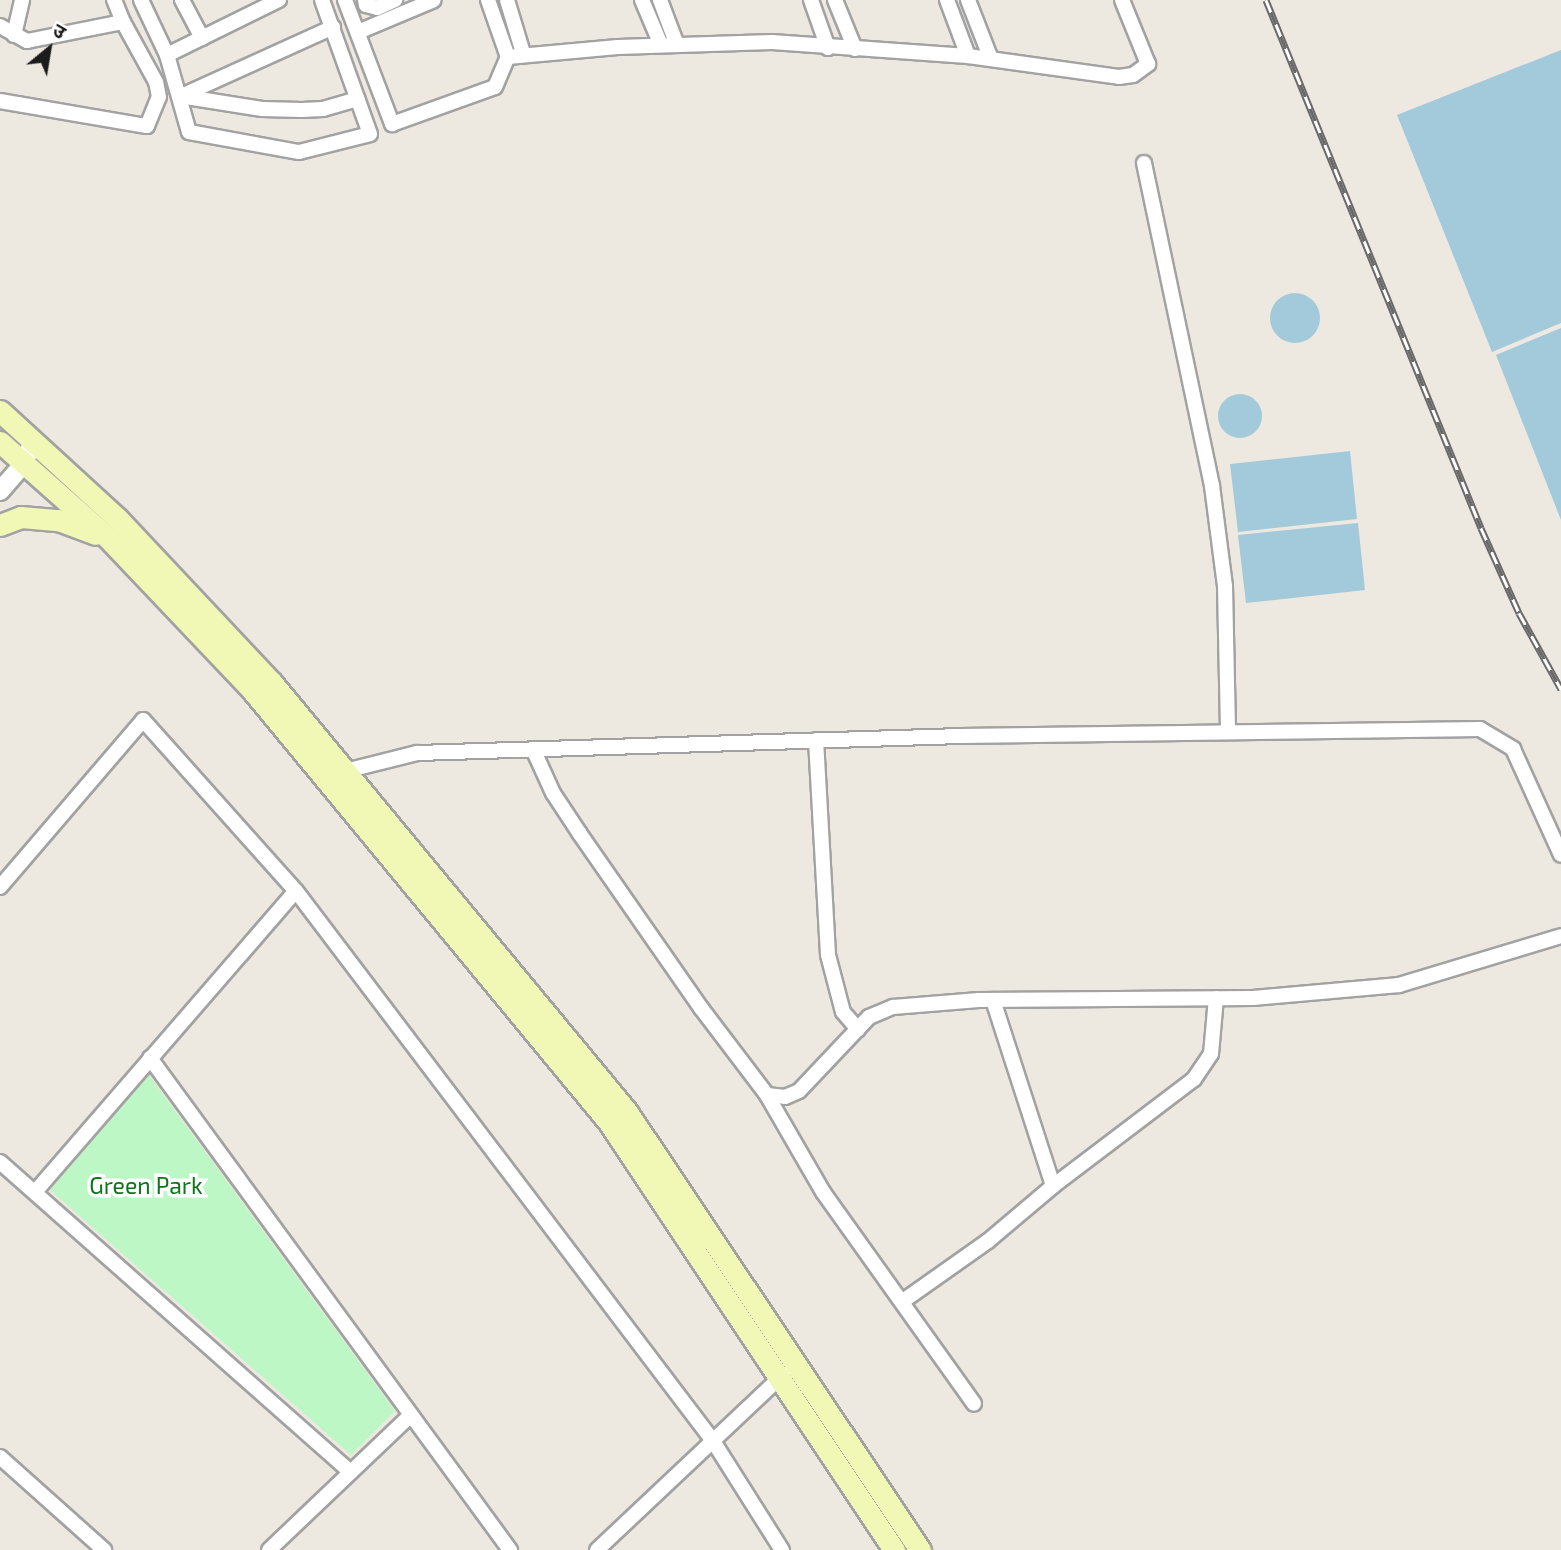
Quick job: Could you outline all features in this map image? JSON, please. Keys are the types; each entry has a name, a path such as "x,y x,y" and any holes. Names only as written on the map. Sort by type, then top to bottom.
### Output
{"main road":[{"path":"0,411 118,519 272,683 627,1112 788,1371 894,1550"},
{"path":"8,453 108,538 253,691 608,1121 920,1550"},
{"path":"0,525 21,517 58,520 108,538"}],"street":[{"path":"14,35 22,0"},
{"path":"0,101 147,126 159,97 156,82 114,0"},
{"path":"141,0 167,55 189,132 299,152 368,136 370,131 340,36 344,24 355,25 434,0"},
{"path":"182,0 202,38"},
{"path":"322,0 333,27 338,51 361,101"},
{"path":"345,0 392,124 495,87 508,57 488,0"},
{"path":"365,0 371,8 395,0"},
{"path":"507,0 523,53"},
{"path":"642,0 661,45"},
{"path":"660,0 677,45"},
{"path":"811,0 828,48"},
{"path":"835,0 855,50"},
{"path":"947,0 968,57"},
{"path":"968,0 991,59"},
{"path":"508,57 523,53 661,45 772,42 991,59 1119,77 1133,75 1148,64 1122,0"},
{"path":"167,55 274,1"},
{"path":"0,26 27,41 123,22"},
{"path":"180,96 333,27"},
{"path":"180,96 262,108 302,110 323,109 361,101"},
{"path":"1144,163 1212,486 1224,586 1228,733"},
{"path":"0,491 8,453 33,441"},
{"path":"0,887 143,720 296,891 713,1441 782,1550"},
{"path":"345,771 417,753 816,740 1480,729 1513,749 1561,855"},
{"path":"816,740 828,955 843,1012 858,1029"},
{"path":"533,749 553,793 580,834 701,1008 767,1095 823,1192 974,1404"},
{"path":"35,1192 296,891"},
{"path":"767,1095 785,1097 799,1091 869,1017 893,1007 993,1000 1253,998 1399,985 1561,936"},
{"path":"903,1301 988,1241 1053,1186 1194,1079 1210,1054 1216,998"},
{"path":"993,1000 1053,1186"},
{"path":"150,1058 510,1550"},
{"path":"0,1162 351,1472"},
{"path":"597,1550 788,1371"},
{"path":"269,1550 411,1415"},
{"path":"0,1457 104,1550"}],"green space":[{"name":"Green Park","path":"149,1075 395,1411 351,1455 50,1190"}],"water":[{"path":"1561,50 1561,323 1492,352 1397,115"},
{"path":"1295,293 1313,300 1320,318 1313,336 1295,343 1277,336 1270,318 1277,300"},
{"path":"1561,328 1561,520 1496,355"},
{"path":"1240,394 1249,395 1256,400 1261,407 1261,425 1256,432 1249,437 1240,438 1231,437 1224,432 1219,425 1218,416 1219,407 1224,400 1231,395"},
{"path":"1350,451 1357,519 1238,532 1230,464"},
{"path":"1358,523 1365,590 1246,603 1238,535"}],"railway":[{"path":"1266,0 1481,528 1519,613 1561,689"}]}
